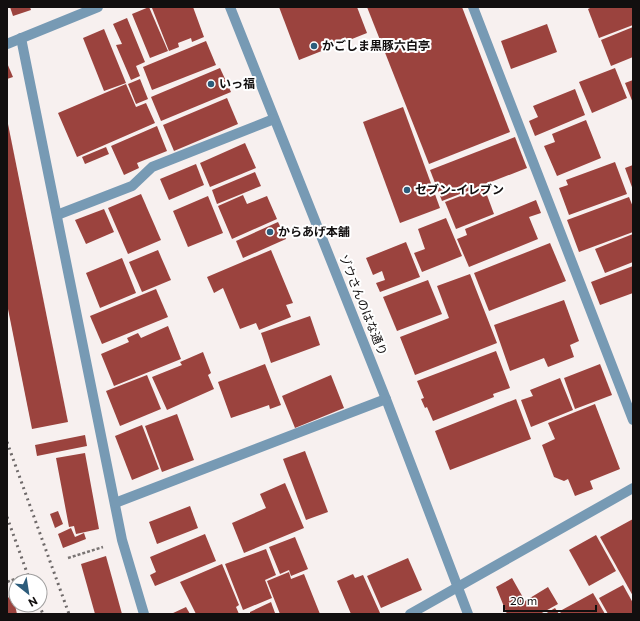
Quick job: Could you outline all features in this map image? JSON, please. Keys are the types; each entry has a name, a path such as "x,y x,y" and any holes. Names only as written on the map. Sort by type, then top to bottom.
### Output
{"street":[{"path":"7,43 98,7"},
{"name":"ゾウさんのはな通り","path":"230,7 386,400 468,614"},
{"path":"473,7 633,420"},
{"path":"21,38 122,540 144,614"},
{"path":"57,215 132,186 152,167 274,119"},
{"path":"115,502 386,400"},
{"path":"410,614 457,586 633,488"}],"path":[{"path":"68,558 122,540"}],"building":[{"path":"10,7 30,7 31,10 13,16"},
{"path":"149,7 168,51 150,58 132,14"},
{"path":"193,7 204,37 192,42 191,38 178,43 179,47 169,51 152,8"},
{"name":"かごしま黒豚六白亭","path":"279,7 357,7 367,33 299,60"},
{"path":"367,7 462,7 510,132 429,164"},
{"path":"592,7 633,7 633,25 599,38 588,9"},
{"path":"127,18 145,62 136,66 140,76 131,80 116,45 122,44 113,24"},
{"path":"547,24 557,52 511,69 501,41"},
{"path":"633,27 633,57 611,66 601,40"},
{"path":"104,29 126,83 104,91 83,38"},
{"path":"206,41 216,65 152,90 143,67"},
{"path":"7,63 13,77 7,79"},
{"path":"220,68 231,92 161,121 151,97"},
{"path":"615,68 627,98 592,113 579,82"},
{"path":"140,79 148,99 136,104 128,84"},
{"path":"633,80 633,103 625,83"},
{"path":"126,84 136,107 146,103 155,123 77,157 58,113"},
{"path":"575,89 585,115 535,136 529,121 538,117 533,106"},
{"path":"227,98 238,124 174,151 163,125"},
{"path":"403,107 440,208 400,223 363,122"},
{"path":"586,120 601,158 557,176 544,146 555,142 552,134"},
{"path":"8,124 68,422 32,429 7,304"},
{"path":"157,126 167,151 137,163 139,168 124,175 111,146"},
{"path":"515,137 527,168 442,201 430,170"},
{"path":"245,143 256,168 210,187 200,163"},
{"path":"106,147 109,154 85,164 82,157"},
{"path":"615,162 627,194 569,215 559,188 568,185 566,180"},
{"path":"196,164 204,185 169,200 160,179"},
{"path":"633,165 633,190 625,168"},
{"path":"255,172 261,186 217,204 212,190"},
{"path":"484,187 494,214 456,229 445,202"},
{"path":"141,194 161,240 128,254 108,208"},
{"path":"243,195 247,204 267,196 277,219 232,239 218,206"},
{"path":"208,196 223,233 188,247 173,211"},
{"path":"629,197 633,207 633,232 579,252 567,220"},
{"path":"536,200 541,213 529,217 538,239 469,267 457,239 467,235 465,229"},
{"path":"104,209 114,232 86,244 75,220"},
{"path":"446,218 462,256 422,272 414,253 425,249 418,229"},
{"path":"278,222 286,239 243,258 236,241"},
{"path":"633,234 633,262 605,273 595,249"},
{"path":"406,242 420,277 380,292 376,283 385,280 382,271 373,275 366,258"},
{"path":"550,243 566,281 489,311 474,273"},
{"path":"158,250 171,280 142,292 129,262"},
{"path":"271,250 293,303 286,305 291,317 259,330 256,323 240,329 223,288 214,293 207,277"},
{"path":"122,258 136,293 100,308 86,273"},
{"path":"633,266 633,293 600,305 591,282"},
{"path":"470,274 497,343 415,375 400,337 449,318 437,286"},
{"path":"428,280 442,314 397,331 383,297"},
{"path":"156,289 168,317 102,344 90,316"},
{"path":"564,300 579,341 570,345 574,357 548,367 544,358 510,371 494,325"},
{"path":"310,316 320,345 271,363 261,333"},
{"path":"168,326 181,359 114,386 101,354 129,342 127,338 138,333 141,338"},
{"path":"496,351 510,388 493,394 494,397 433,421 427,407 425,408 421,399 424,398 417,381"},
{"path":"203,352 211,373 208,375 214,389 167,410 152,377 182,365 180,362"},
{"path":"265,364 281,405 270,409 269,405 231,418 218,382"},
{"path":"600,364 612,395 575,409 564,378"},
{"path":"147,375 161,409 120,426 106,391"},
{"path":"331,375 344,408 295,428 282,396"},
{"path":"560,378 573,410 531,427 521,400 533,396 530,390"},
{"path":"516,399 531,439 450,470 435,431"},
{"path":"595,404 620,469 590,481 593,489 575,496 568,479 564,481 554,477 542,445 555,439 548,423"},
{"path":"177,414 194,460 162,472 145,426"},
{"path":"142,425 159,469 132,480 115,436"},
{"path":"85,435 87,446 37,456 35,445"},
{"path":"305,451 328,512 306,520 283,459"},
{"path":"85,453 99,529 76,534 74,526 69,527 56,458"},
{"path":"285,483 304,528 244,553 232,523 266,508 260,494"},
{"path":"190,506 198,528 157,544 149,522"},
{"path":"58,511 63,524 55,528 50,514"},
{"path":"633,519 633,596 600,537"},
{"path":"71,528 75,537 84,533 86,539 63,548 58,534"},
{"path":"205,534 216,561 155,586 150,575 156,572 150,557"},
{"path":"596,535 616,571 589,586 569,550"},
{"path":"295,537 308,569 291,576 289,570 280,574 269,547"},
{"path":"266,549 276,575 265,580 272,598 243,610 225,564"},
{"path":"106,556 122,614 95,614 81,564"},
{"path":"408,558 422,590 381,608 367,576"},
{"path":"222,564 239,605 236,607 239,614 196,614 180,582"},
{"path":"289,572 291,579 304,574 320,614 280,614 267,581"},
{"path":"353,574 355,578 363,575 380,613 351,614 337,581"},
{"path":"512,578 525,601 548,587 558,604 540,614 507,614 496,587"},
{"path":"623,585 633,603 633,614 608,614 599,598"},
{"path":"593,593 605,614 561,614 560,611"},
{"path":"7,598 8,613 17,614 7,614"},
{"path":"271,602 275,613 250,614 250,612"},
{"path":"186,607 190,614 171,614"},
{"path":"555,608 559,614 545,614"}],"railway":[{"path":"7,442 69,614"},
{"path":"7,517 27,573"}],"place":[{"name":"かごしま黒豚六白亭","path":"314,46"},
{"name":"いっ福","path":"211,84"},
{"name":"セブン-イレブン","path":"407,190"},
{"name":"からあげ本舗","path":"270,232"}]}
